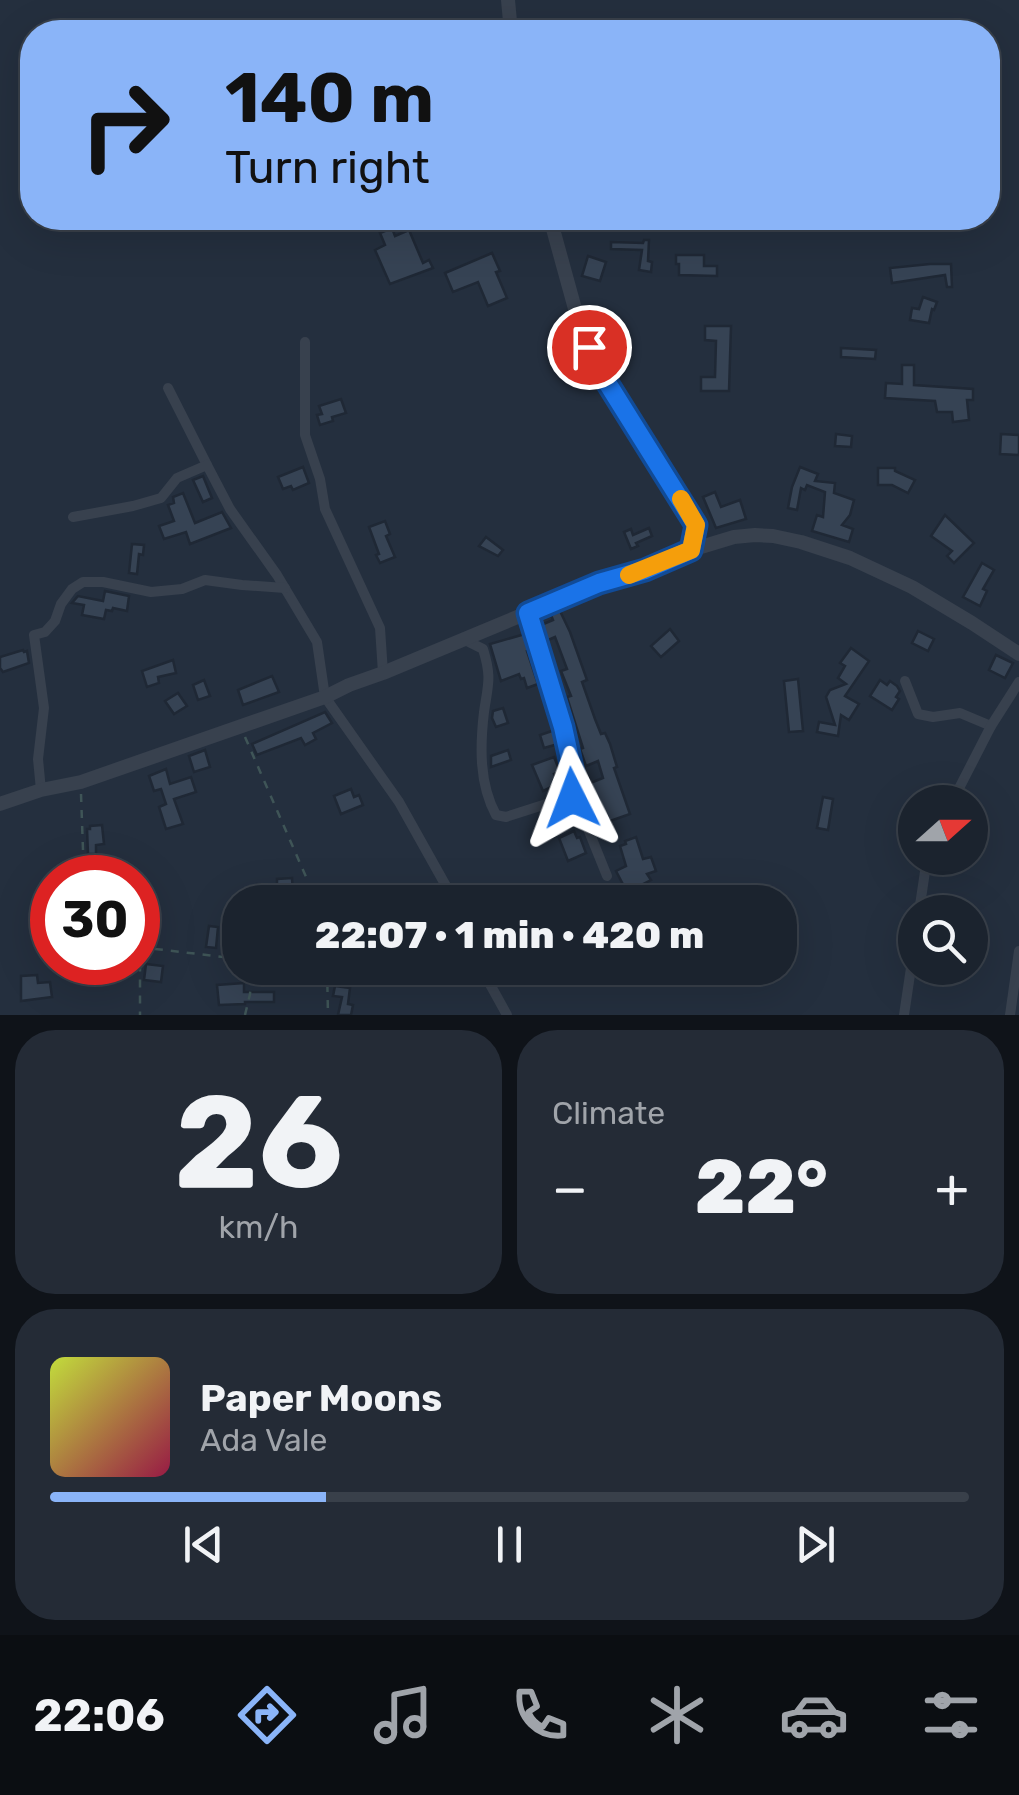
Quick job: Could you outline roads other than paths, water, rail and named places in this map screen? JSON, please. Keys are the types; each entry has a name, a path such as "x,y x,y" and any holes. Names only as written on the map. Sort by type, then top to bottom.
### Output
{"street":[{"path":"553,230 580,327 598,368 696,525 691,550"},
{"path":"305,342 305,435 320,479 325,509 380,628 383,673"},
{"path":"168,388 230,509 286,588 317,642 325,697 399,802 445,885"},
{"path":"73,517 161,498 177,478 207,465"},
{"path":"0,804 81,782 325,697 599,583 734,537 773,536 850,558 912,587 1019,654"},
{"path":"41,790 38,759 44,708 34,635 45,632 55,621 72,588 83,582 104,582 151,592 182,589 204,580 286,588"},
{"path":"528,613 563,727 576,802 607,876"},
{"path":"462,639 482,650 489,668 482,754 484,782 496,815 506,817 564,798 576,802"},
{"path":"905,681 918,714 932,717 960,713 991,726"},
{"path":"961,785 1019,682"},
{"path":"1010,1015 1019,951"},
{"path":"490,985 507,1015"},
{"path":"904,1015 908,985"}]}
